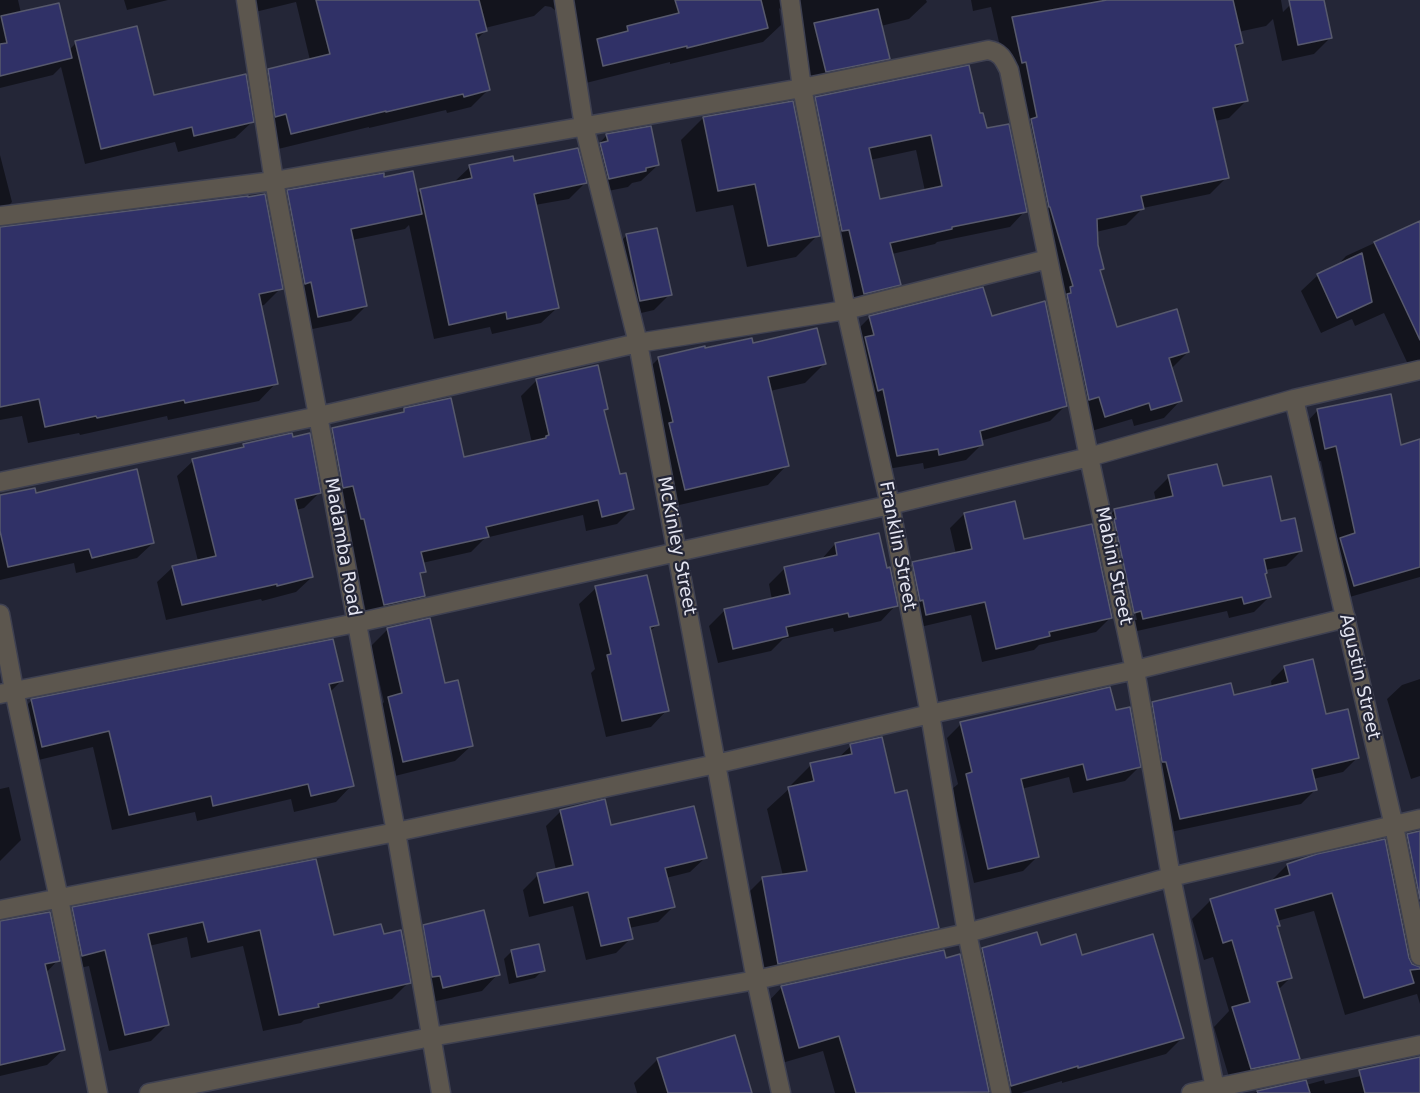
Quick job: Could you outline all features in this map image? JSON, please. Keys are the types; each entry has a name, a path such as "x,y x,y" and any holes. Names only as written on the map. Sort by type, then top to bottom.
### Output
{"street":[{"name":"Madamba Road","path":"246,0 274,181 396,832 441,1093"},
{"name":"McKinley Street","path":"564,0 584,126 638,344 756,980 781,1093"},
{"name":"Franklin Street","path":"790,0 802,88 846,310 890,505 930,714 967,933 1001,1093"},
{"name":"Mabini Street","path":"802,88 988,50 1003,57 1010,70 1135,670 1171,877 1215,1090"},
{"path":"0,216 274,181 802,88"},
{"path":"0,482 319,416 638,344 846,310 1048,259"},
{"path":"7,692 356,624 890,505 1089,457 1293,399 1420,370"},
{"name":"Agustin Street","path":"1293,399 1394,826 1420,956"},
{"path":"0,614 7,692 59,899 98,1093"},
{"path":"0,910 396,832 716,764 930,714 1135,670 1346,618"},
{"path":"149,1093 431,1037 756,980 967,933 1171,877 1420,819"},
{"path":"1191,1093 1215,1090 1420,1045"}],"building":[{"path":"316,0 479,0 487,31 476,34 490,90 386,111 291,134 286,114 275,117 268,69 330,54"},
{"path":"675,0 761,0 768,28 603,66 597,39 628,31 627,26 679,13"},
{"path":"1107,0 1233,0 1243,43 1235,45 1248,101 1213,108 1229,178 1141,196 1144,209 1097,219 1098,245 1104,269 1100,270 1117,327 1177,309 1189,352 1169,358 1182,401 1151,410 1149,403 1105,417 1099,397 1089,400 1067,294 1071,293 1070,287 1073,286 1049,207 1031,119 1037,117 1026,62 1022,63 1012,17"},
{"path":"1289,0 1324,0 1332,38 1298,45"},
{"path":"59,3 72,58 0,76 0,44 7,43 1,16"},
{"path":"878,9 890,59 826,72 814,23"},
{"path":"137,26 154,95 246,74 254,122 194,136 192,127 101,149 75,41"},
{"path":"969,65 980,113 983,113 987,128 1009,124 1027,212 952,227 952,229 890,243 901,285 864,294 849,230 842,231 815,97","holes":["931,135 942,186 880,199 869,148"]},
{"path":"793,101 820,236 768,246 755,184 718,191 703,117"},
{"path":"651,126 659,165 646,168 646,171 609,179 600,143 608,141 606,134"},
{"path":"578,148 587,183 534,194 559,308 507,319 506,312 449,325 420,189 472,178 469,165 513,156 514,161"},
{"path":"413,171 422,214 351,229 367,306 318,317 311,282 305,284 287,190 384,173 384,177"},
{"path":"265,194 283,289 259,294 278,384 185,403 184,400 45,427 39,399 0,407 0,227"},
{"path":"1420,221 1420,340 1374,242"},
{"path":"657,228 672,295 640,301 626,234"},
{"path":"1362,253 1372,302 1337,318 1317,274"},
{"path":"983,287 992,316 1045,301 1067,406 980,431 983,445 939,455 938,449 897,456 883,389 878,391 865,337 874,335 869,316"},
{"path":"817,328 826,364 768,377 789,466 685,490 669,423 673,422 658,357 752,338 753,343"},
{"path":"598,365 608,409 604,410 620,474 626,473 634,509 602,517 598,500 486,527 489,537 421,552 426,572 420,573 425,596 384,605 364,519 361,519 353,486 343,488 332,428 404,412 404,408 451,398 464,457 546,438 549,435 536,379"},
{"path":"1391,394 1401,445 1420,439 1420,567 1354,586 1340,538 1355,533 1336,446 1325,449 1317,409"},
{"path":"292,433 293,437 310,433 321,493 295,499 313,577 182,605 172,566 216,556 192,459"},
{"path":"1217,464 1223,486 1271,476 1281,521 1295,518 1302,551 1264,559 1271,597 1244,604 1242,597 1143,619 1141,611 1134,613 1114,519 1116,519 1114,509 1173,496 1168,475"},
{"path":"137,469 154,543 92,558 89,549 8,567 0,531 0,495 35,488 36,493"},
{"path":"1015,501 1024,539 1092,524 1112,618 1049,632 1050,636 996,649 985,602 926,615 923,600 920,601 912,562 972,549 964,513"},
{"path":"879,533 887,568 890,567 898,606 849,617 848,613 786,627 788,636 733,649 724,609 790,594 784,567 837,555 835,543"},
{"path":"647,575 659,625 650,627 669,711 622,721 607,655 611,654 595,586"},
{"path":"430,618 445,683 458,680 473,746 403,762 388,697 402,693 387,628"},
{"path":"333,639 343,681 329,684 354,786 311,796 308,784 213,806 211,796 129,815 109,731 42,747 31,699"},
{"path":"1313,659 1326,714 1348,709 1359,758 1312,769 1317,790 1180,819 1166,762 1162,762 1152,702 1231,683 1234,695 1288,682 1284,666"},
{"path":"1110,687 1116,710 1130,707 1141,767 1087,780 1083,764 1021,779 1039,857 988,869 966,774 972,772 960,722"},
{"path":"882,737 895,793 907,790 939,928 778,964 762,877 807,871 788,787 814,781 810,763 852,754 850,744"},
{"path":"605,799 611,825 694,806 707,858 665,868 675,907 628,918 633,939 601,946 588,892 544,903 537,873 573,865 560,810"},
{"path":"1420,831 1420,899 1407,834"},
{"path":"1385,839 1409,958 1412,964 1420,967 1420,969 1410,970 1414,983 1364,998 1332,893 1275,909 1280,926 1277,926 1292,978 1277,982 1300,1059 1251,1069 1232,1007 1250,1002 1232,940 1223,943 1210,899 1290,875 1287,864 1317,854"},
{"path":"316,859 334,935 381,924 384,934 401,930 411,983 279,1015 260,930 208,942 203,922 148,934 169,1025 125,1035 105,950 82,956 72,907"},
{"path":"484,910 500,975 443,988 440,976 432,977 423,925"},
{"path":"50,912 60,961 45,964 65,1050 0,1065 0,921"},
{"path":"1037,932 1041,945 1076,934 1082,955 1153,934 1184,1038 1011,1086 982,948"},
{"path":"539,944 545,971 517,977 511,950"},
{"path":"944,950 946,958 960,954 989,1092 856,1093 839,1036 799,1048 781,986"},
{"path":"735,1035 752,1093 668,1093 657,1058"},
{"path":"1420,1057 1420,1093 1365,1093 1359,1070"},
{"path":"1306,1080 1310,1093 1258,1093 1257,1091"}]}
